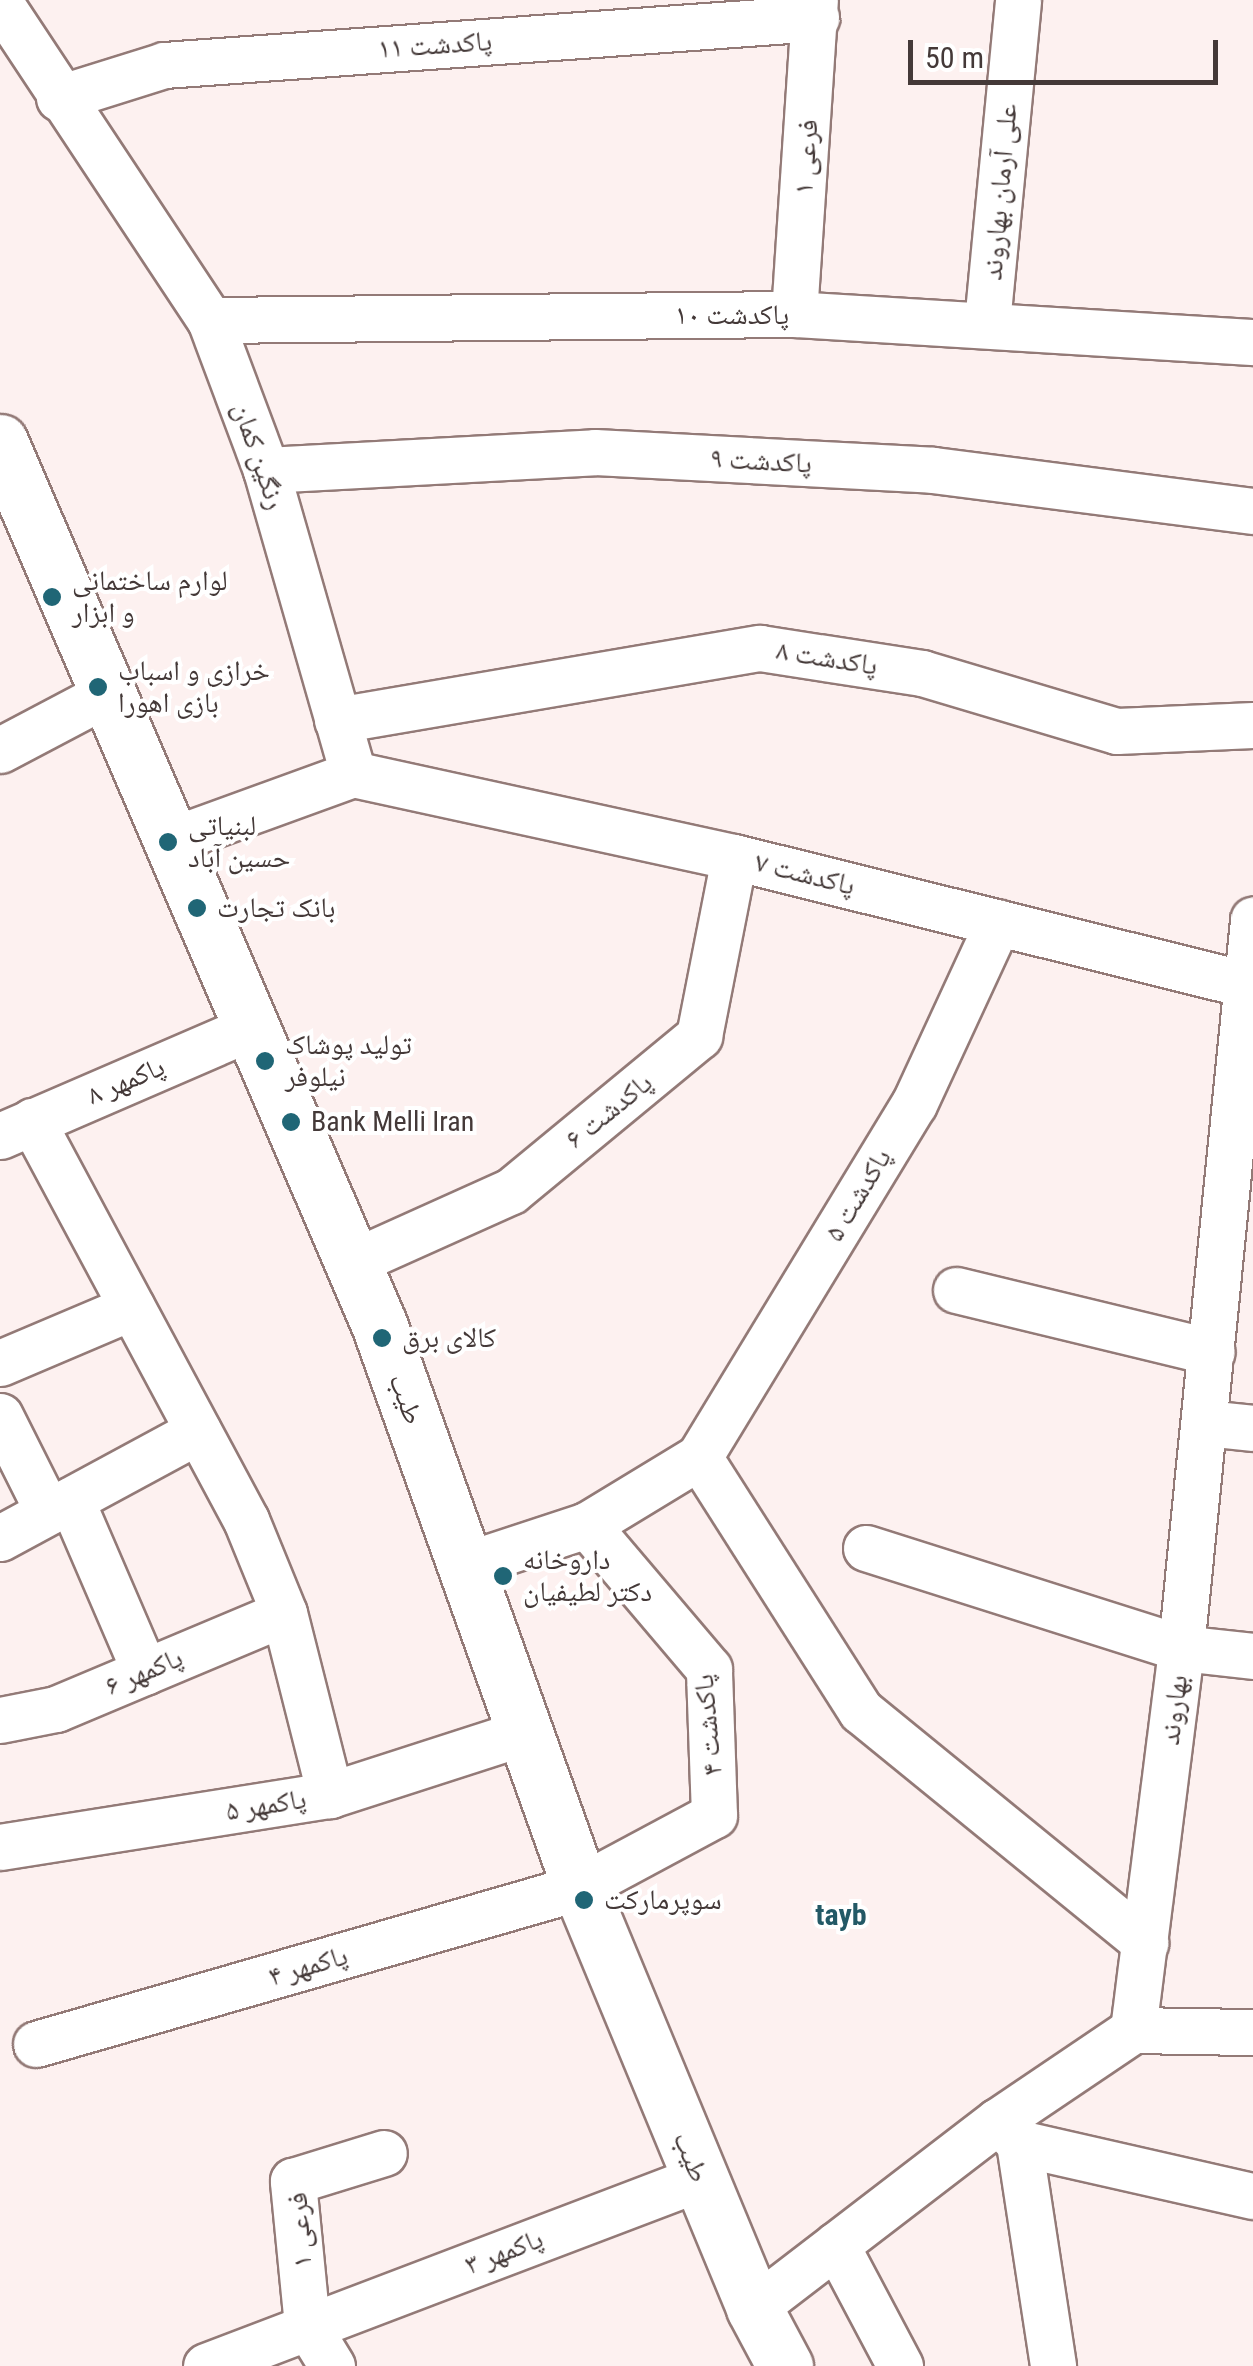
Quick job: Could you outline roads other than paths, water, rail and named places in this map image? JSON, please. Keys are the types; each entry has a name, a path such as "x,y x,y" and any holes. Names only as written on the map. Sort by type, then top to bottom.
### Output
{"main road":[{"name":"طیب","path":"0,442 13,507 108,693 353,1262 580,1887 754,2308 786,2366"}],"street":[{"name":"علی آرمان بهاروند","path":"988,323 1018,0"},
{"name":"رنگین کمان","path":"0,3 59,98 210,320 266,470 354,774"},
{"name":"پاکدشت ۱۱","path":"59,98 164,65 816,9"},
{"name":"فرعی ۱","path":"794,314 816,9"},
{"name":"پاکدشت ۱۰","path":"210,320 794,314 1253,342"},
{"name":"پاکدشت ۹","path":"266,470 595,452 933,470 1253,511"},
{"name":"پاکدشت ۸","path":"338,720 760,648 922,673 1117,730 1253,725"},
{"path":"0,750 108,693"},
{"path":"172,840 354,774"},
{"name":"پاکدشت ۷","path":"354,774 734,857 1250,985"},
{"name":"پاکدشت ۶","path":"353,1262 511,1191 699,1036 734,857"},
{"name":"بهاروند","path":"1133,2030 1182,1648 1212,1352 1237,1246 1253,920"},
{"name":"پاکدشت ۵","path":"699,1457 914,1104 998,922"},
{"name":"پاکمهر ۸","path":"16,1129 252,1027"},
{"path":"16,1129 132,1307 246,1520 284,1613 330,1795"},
{"path":"956,1290 1212,1352"},
{"path":"0,1363 132,1307"},
{"path":"0,1416 60,1506 145,1672"},
{"path":"1205,1422 1253,1428"},
{"path":"0,1538 198,1431"},
{"path":"466,1565 587,1525 699,1457 860,1711 1145,1943"},
{"name":"پاکدشت ۴","path":"580,1887 714,1815 709,1669 587,1525"},
{"path":"866,1548 1182,1648 1253,1656"},
{"name":"پاکمهر ۶","path":"0,1720 56,1709 284,1613"},
{"name":"پاکمهر ۵","path":"0,1847 330,1795 524,1732"},
{"name":"پاکمهر ۴","path":"36,2044 580,1887"},
{"path":"754,2308 836,2244 1008,2132 1133,2030 1253,2032"},
{"path":"1008,2132 1253,2196"},
{"path":"1008,2132 1053,2366"},
{"name":"فرعی ۱","path":"332,2366 307,2325 293,2181 384,2152"},
{"name":"پاکمهر ۳","path":"206,2366 700,2178"},
{"path":"836,2244 900,2366"}],"place":[{"name":"لوارم ساختمانی و ابزار","path":"52,597"},
{"name":"خرازی و اسباب بازی اهورا","path":"98,687"},
{"name":"لبنیاتی حسین آباد","path":"168,842"},
{"name":"بانک تجارت","path":"197,908"},
{"name":"تولید پوشاک نیلوفر","path":"265,1061"},
{"name":"Bank Melli Iran","path":"291,1122"},
{"name":"کالای برق","path":"382,1338"},
{"name":"داروخانه دکتر لطیفیان","path":"503,1576"},
{"name":"سوپرمارکت","path":"584,1900"}],"district":[{"name":"tayb","path":"841,1915"}]}
